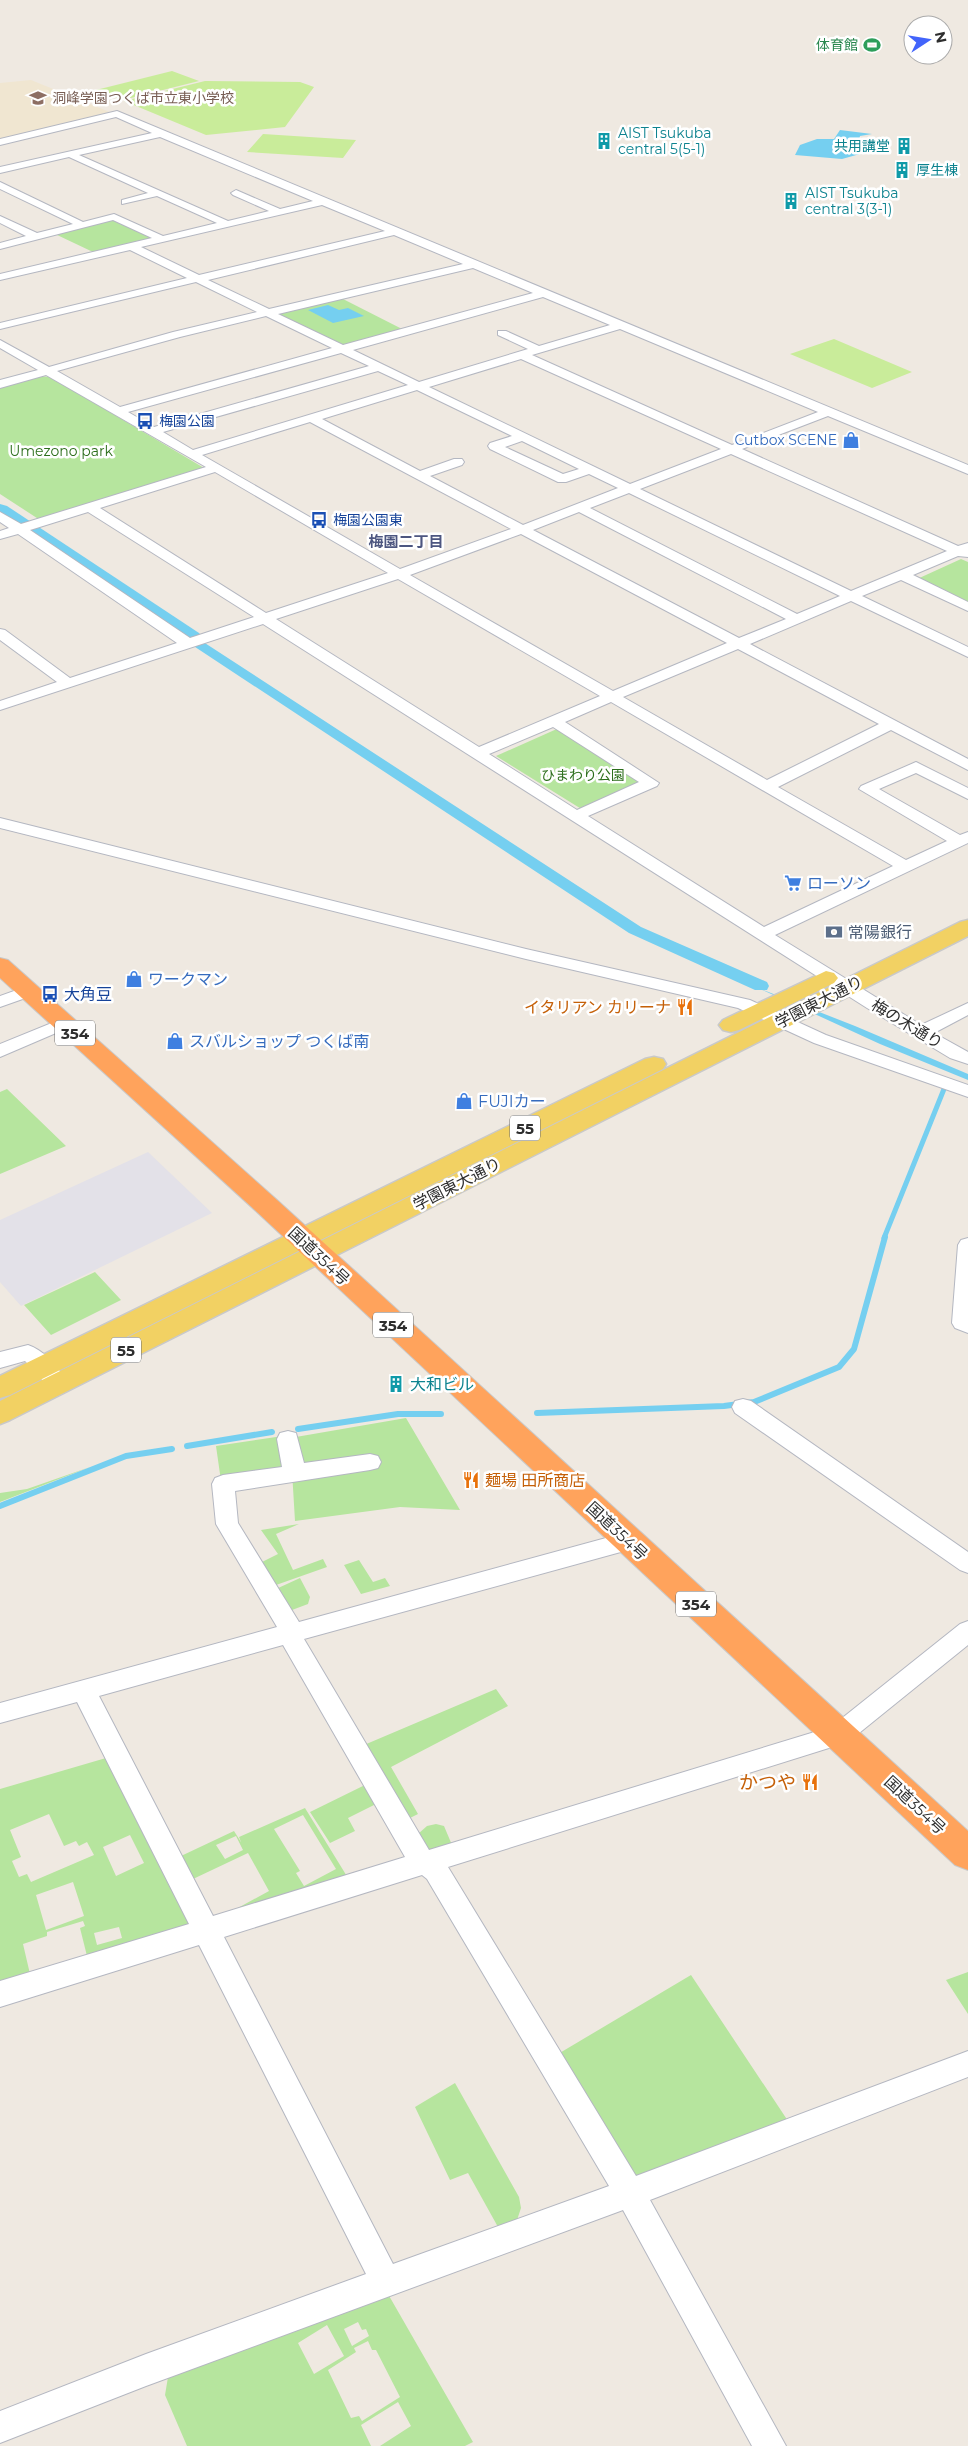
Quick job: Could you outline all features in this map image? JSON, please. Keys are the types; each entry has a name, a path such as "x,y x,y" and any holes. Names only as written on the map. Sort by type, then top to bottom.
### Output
{"highway":[{"name":"国道354号","path":"0,965 309,1246 968,1854"}],"main road":[{"name":"学園東大通り","path":"839,982 968,908"},
{"name":"学園東大通り","path":"0,1413 50,1375 839,982 968,927"},
{"name":"学園東大通り","path":"0,1388 50,1375"}],"street":[{"path":"0,142 117,114 968,470"},
{"path":"0,170 161,134"},
{"path":"69,154 227,224"},
{"path":"0,185 82,225"},
{"path":"126,202 158,193"},
{"path":"236,193 279,212"},
{"path":"0,277 325,201"},
{"path":"0,246 114,217 162,239"},
{"path":"0,219 36,237"},
{"path":"204,230 219,237"},
{"path":"0,326 397,231"},
{"path":"178,236 192,243"},
{"path":"132,246 968,652"},
{"path":"8,263 24,272"},
{"path":"0,384 177,334 475,264"},
{"path":"48,266 62,273"},
{"path":"98,288 115,298"},
{"path":"119,411 544,293"},
{"path":"192,454 621,325"},
{"path":"502,333 539,350"},
{"path":"0,342 906,867"},
{"path":"522,355 730,450 965,552"},
{"path":"153,431 379,367"},
{"path":"0,706 400,574 524,530 828,412"},
{"path":"311,418 968,765"},
{"path":"523,437 494,446 562,479 590,469"},
{"path":"420,475 458,462"},
{"path":"0,535 216,468"},
{"name":"梅の木通り","path":"89,507 762,934 921,1033 968,1058"},
{"path":"580,508 797,619"},
{"path":"0,516 194,642"},
{"path":"478,753 902,575 965,552"},
{"path":"902,575 968,607"},
{"path":"0,633 68,684"},
{"path":"555,722 651,782 576,816"},
{"path":"766,786 891,724"},
{"path":"964,839 867,789 916,766 968,794"},
{"path":"0,823 526,954 744,1004 820,1039 968,1091"},
{"path":"762,934 964,839"},
{"path":"0,1002 28,991"},
{"path":"921,1033 968,1008"},
{"path":"0,1051 64,1024"},
{"path":"968,1246 962,1323 968,1326"},
{"path":"0,1360 28,1353 50,1375"},
{"path":"743,1406 968,1564"},
{"path":"288,1439 295,1474"},
{"path":"370,1462 223,1484 227,1524 419,1858 436,1871 630,2193 770,2446"},
{"path":"0,1713 628,1541"},
{"path":"0,1994 839,1735 968,1631"},
{"path":"83,1690 386,2282"},
{"path":"0,2428 146,2370 630,2193 968,2064"}],"shaded area":[{"name":"洞峰学園つくば市立東小学校","path":"31,80 112,113 0,139 0,83"},
{"path":"148,1152 212,1213 21,1306 0,1282 0,1220"}],"green space":[{"path":"172,71 199,81 123,100 96,90"},
{"path":"205,81 300,82 314,87 285,127 206,135 124,101"},
{"path":"263,134 356,140 343,158 247,152"},
{"path":"114,218 153,239 93,252 55,234"},
{"path":"343,299 406,331 344,347 278,314"},
{"path":"834,339 912,372 872,388 790,354"},
{"name":"Umezono park","path":"37,376 51,377 204,468 40,520 0,494 0,386"},
{"path":"961,559 968,562 968,604 915,580"},
{"name":"ひまわり公園","path":"559,728 648,780 583,810 496,756"},
{"path":"7,1089 66,1146 0,1174 0,1092"},
{"path":"95,1272 121,1300 51,1335 24,1305"},
{"path":"406,1418 460,1510 400,1507 295,1521 290,1438"},
{"path":"283,1436 289,1471 221,1481 216,1446"},
{"path":"90,1467 0,1502 0,1493 27,1489"},
{"path":"299,1524 276,1534 293,1570 323,1559 327,1567 276,1585 262,1562 278,1554 261,1530"},
{"path":"359,1560 373,1582 385,1578 390,1586 361,1594 344,1565"},
{"path":"300,1578 310,1597 308,1604 292,1610 276,1589"},
{"path":"496,1689 508,1706 391,1767 418,1814 408,1819 364,1745"},
{"path":"106,1758 198,1926 0,1984 0,1789","holes":["49,1814 64,1846 76,1841 79,1846 87,1842 94,1855 31,1882 27,1874 19,1877 12,1861 21,1857 10,1830","130,1835 144,1863 116,1876 103,1847","73,1882 84,1916 46,1930 36,1895","83,1921 85,1926 80,1928 87,1956 30,1974 23,1944 47,1936 47,1932","119,1927 122,1938 97,1945 94,1933"]},
{"path":"369,1783 380,1802 348,1818 355,1831 330,1843 310,1812"},
{"path":"305,1808 348,1878 236,1909 269,1891 248,1853 193,1879 181,1856 234,1831 241,1842 239,1837","holes":["303,1815 336,1869 304,1886 296,1873 300,1871 274,1829","236,1836 243,1850 225,1859 216,1845"]},
{"path":"436,1824 444,1826 452,1845 425,1852 418,1834 427,1826"},
{"path":"968,1972 968,2014 946,1980"},
{"path":"691,1975 788,2121 637,2176 628,2172 558,2054"},
{"path":"455,2083 519,2197 521,2208 517,2220 498,2227 468,2173 450,2180 415,2107"},
{"path":"388,2294 473,2442 465,2446 380,2446 411,2426 398,2402 361,2425 371,2446 187,2446 165,2395 169,2371","holes":["358,2322 362,2330 366,2329 369,2336 352,2346 344,2329","327,2325 344,2356 314,2374 298,2343","368,2341 372,2350 376,2350 400,2397 362,2421 359,2416 351,2418 328,2370 356,2352 354,2348"]}],"water":[{"path":"840,130 872,134 860,136 857,148 867,152 842,159 795,155 800,145 817,139 834,139"},
{"path":"328,305 339,310 348,308 364,316 333,323 308,310"},
{"path":"758,988 855,1026 968,1074 968,1080 880,1044"}],"waterway":[{"path":"0,510 191,638"},
{"path":"191,638 635,930 761,986"},
{"path":"884,1238 944,1089"},
{"path":"537,1413 724,1406 754,1402 839,1367 854,1349 885,1237"},
{"path":"298,1429 398,1414 441,1414"},
{"path":"187,1446 272,1432"},
{"path":"0,1506 126,1456 172,1449"}],"place":[{"name":"体育館","path":"872,45"},
{"name":"洞峰学園つくば市立東小学校","path":"38,98"},
{"name":"AIST Tsukuba central 5(5-1)","path":"604,141"},
{"name":"共用講堂","path":"904,146"},
{"name":"厚生棟","path":"902,170"},
{"name":"AIST Tsukuba central 3(3-1)","path":"791,201"},
{"name":"梅園公園","path":"145,421"},
{"name":"Cutbox SCENE","path":"851,440"},
{"name":"梅園公園東","path":"319,520"},
{"name":"ローソン","path":"793,883"},
{"name":"常陽銀行","path":"834,932"},
{"name":"ワークマン","path":"134,979"},
{"name":"大角豆","path":"50,994"},
{"name":"イタリアン カリーナ","path":"685,1007"},
{"name":"スバルショップ つくば南","path":"175,1041"},
{"name":"FUJIカー","path":"464,1101"},
{"name":"大和ビル","path":"396,1384"},
{"name":"麺場 田所商店","path":"471,1480"},
{"name":"かつや","path":"810,1782"}],"district":[{"name":"梅園二丁目","path":"406,541"}]}
